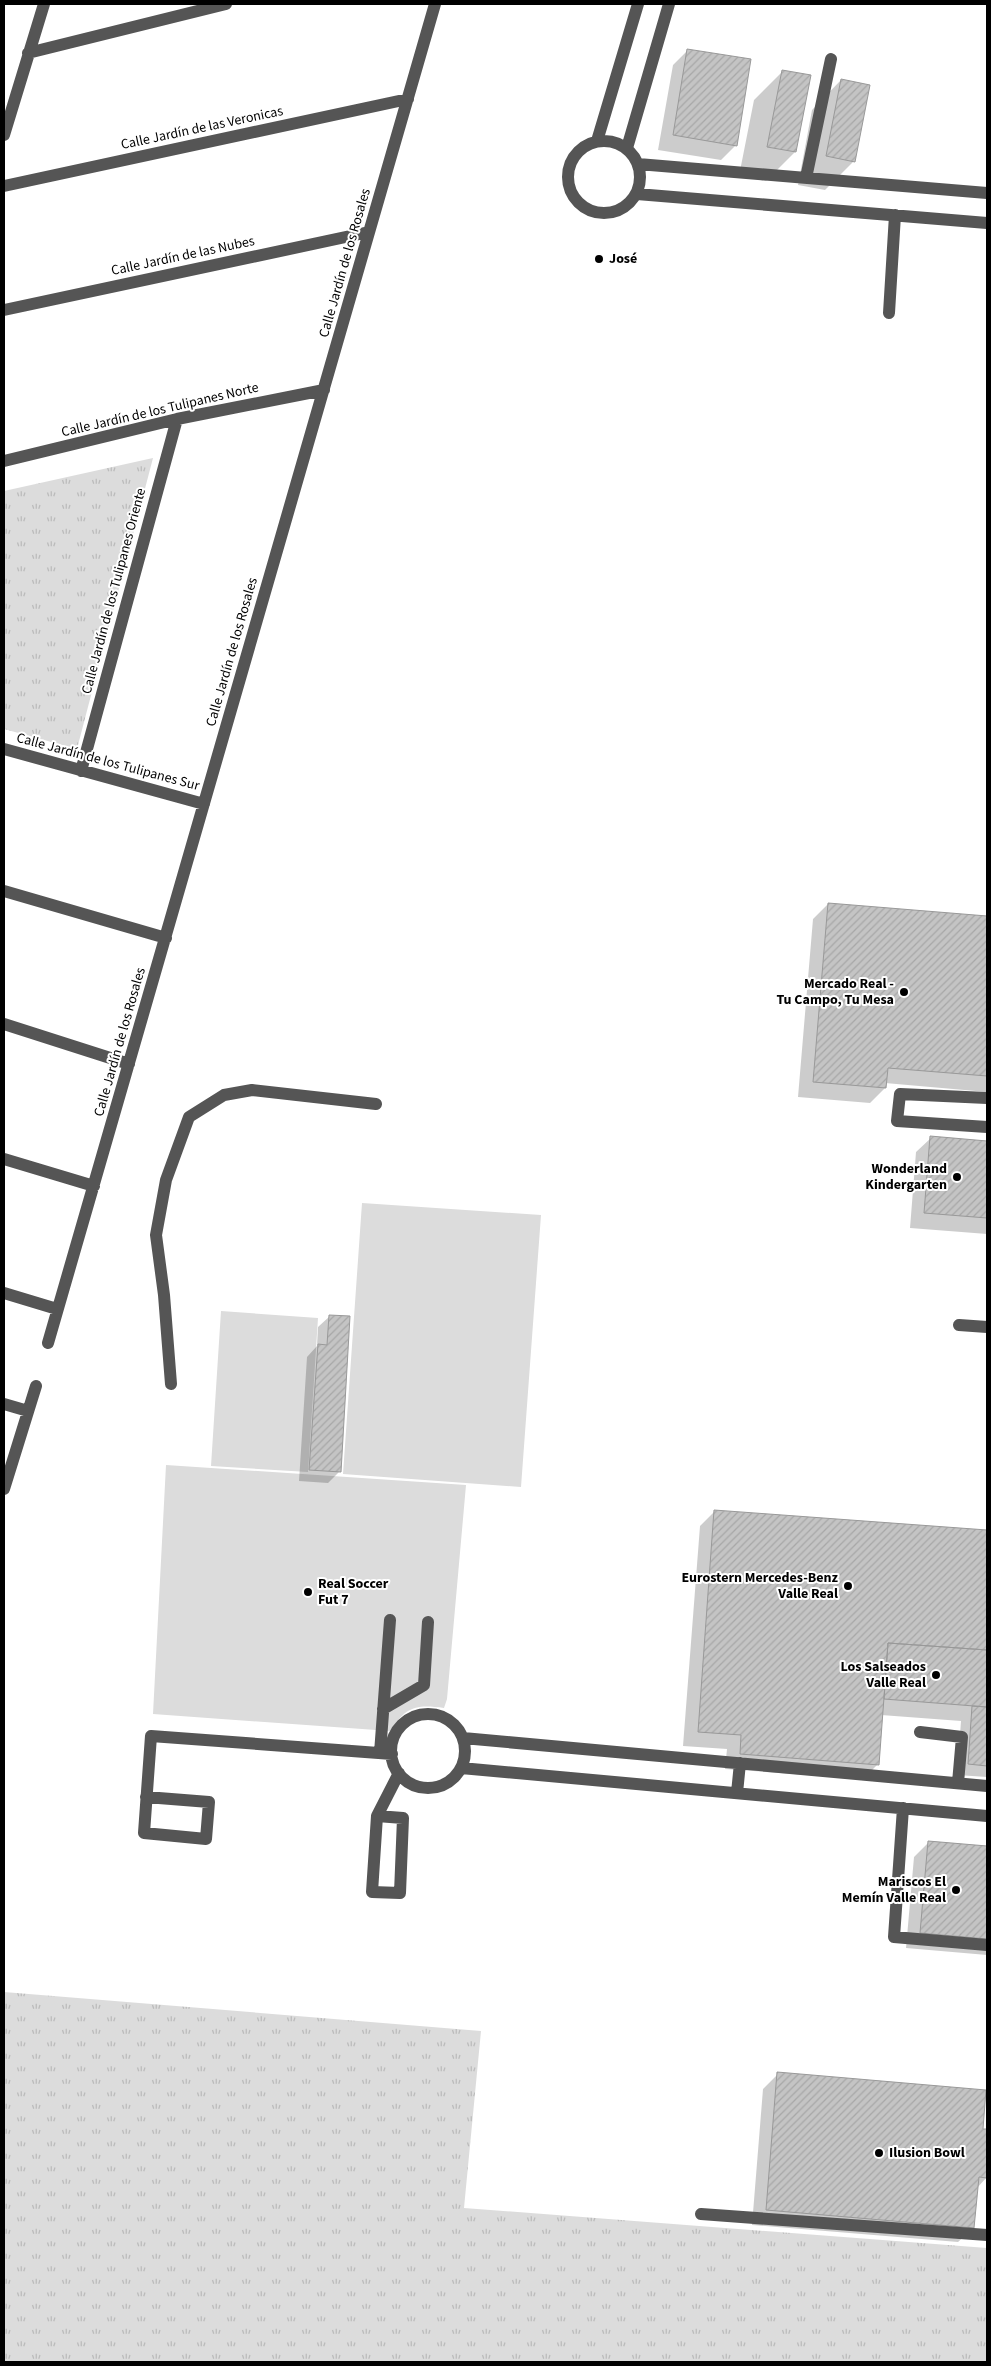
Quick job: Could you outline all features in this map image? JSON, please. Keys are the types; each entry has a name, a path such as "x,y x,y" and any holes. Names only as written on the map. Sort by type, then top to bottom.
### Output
{"street":[{"path":"4,135 44,4"},
{"path":"28,53 226,4"},
{"name":"Calle Jardín de los Rosales","path":"48,1342 435,4"},
{"path":"598,141 638,4"},
{"path":"627,148 669,4"},
{"path":"806,178 831,60"},
{"name":"Calle Jardín de las Veronicas","path":"4,186 408,99"},
{"path":"598,141 608,141 627,148 638,164 641,179 637,194 627,207 612,214 595,213 580,206 570,193 567,176 571,160 582,148 598,141"},
{"path":"638,164 987,193"},
{"path":"637,194 987,223"},
{"path":"889,313 895,215"},
{"name":"Calle Jardín de las Nubes","path":"4,310 369,232"},
{"name":"Calle Jardín de los Tulipanes Norte","path":"4,461 177,419 324,390"},
{"name":"Calle Jardín de los Tulipanes Oriente","path":"81,771 177,419"},
{"name":"Calle Jardín de los Tulipanes Sur","path":"4,749 204,804"},
{"path":"4,891 166,938"},
{"path":"4,1024 129,1064"},
{"path":"171,1384 164,1295 156,1234 166,1180 189,1117 224,1095 252,1090 376,1104"},
{"path":"987,1098 900,1094 897,1121 987,1127"},
{"path":"4,1159 94,1186"},
{"path":"4,1293 57,1309"},
{"path":"959,1325 987,1327"},
{"path":"4,1489 36,1386"},
{"path":"4,1404 28,1411"},
{"path":"386,1753 396,1733 410,1718 420,1715 436,1715 450,1721 463,1738 465,1758 461,1768 447,1783 437,1786 416,1785 399,1773 386,1753 383,1709 390,1620"},
{"path":"383,1709 424,1685 428,1622"},
{"path":"920,1732 962,1736 958,1783"},
{"path":"146,1797 209,1802 206,1839 144,1833 146,1797 151,1736 386,1753"},
{"path":"463,1738 987,1786"},
{"path":"737,1793 740,1763"},
{"path":"461,1768 987,1816"},
{"path":"377,1816 403,1818 400,1893 372,1892 377,1816 399,1773"},
{"path":"903,1808 894,1937 987,1944"},
{"path":"701,2214 987,2235"}],"green space":[{"path":"153,458 77,749 4,729 4,491"},
{"path":"362,1203 541,1215 521,1487 343,1474"},
{"path":"221,1311 318,1318 308,1472 211,1466"},
{"name":"Real Soccer Fut 7","path":"166,1465 466,1485 447,1699 444,1708 418,1707 412,1709 401,1717 390,1731 153,1714"},
{"path":"4,1992 481,2031 464,2208 987,2248 987,2362 4,2362"}],"building":[{"path":"687,49 751,59 737,146 673,135"},
{"path":"782,70 811,75 796,152 767,147"},
{"path":"841,79 870,85 855,162 826,156"},
{"name":"Mercado Real - Tu Campo, Tu Mesa","path":"828,903 987,916 987,1076 888,1068 886,1088 813,1082"},
{"name":"Wonderland Kindergarten","path":"930,1136 987,1141 987,1218 924,1213"},
{"path":"329,1315 350,1316 341,1472 309,1470 318,1344 327,1345"},
{"name":"Eurostern Mercedes-Benz Valle Real","path":"714,1510 987,1530 987,1650 888,1643 879,1765 740,1754 741,1735 698,1732"},
{"name":"Los Salseados Valle Real","path":"888,1643 987,1650 987,1707 884,1699"},
{"path":"972,1706 987,1707 987,1766 968,1764"},
{"name":"Mariscos El Memín Valle Real","path":"928,1841 987,1846 987,1939 920,1933"},
{"name":"Ilusion Bowl","path":"777,2072 986,2090 983,2129 987,2129 987,2178 979,2177 974,2228 766,2210"}],"place":[{"name":"José","path":"599,259"},
{"name":"Mercado Real - Tu Campo, Tu Mesa","path":"904,992"},
{"name":"Wonderland Kindergarten","path":"957,1177"},
{"name":"Eurostern Mercedes-Benz Valle Real","path":"848,1586"},
{"name":"Real Soccer Fut 7","path":"308,1592"},
{"name":"Los Salseados Valle Real","path":"936,1675"},
{"name":"Mariscos El Memín Valle Real","path":"956,1890"},
{"name":"Ilusion Bowl","path":"879,2153"}]}
